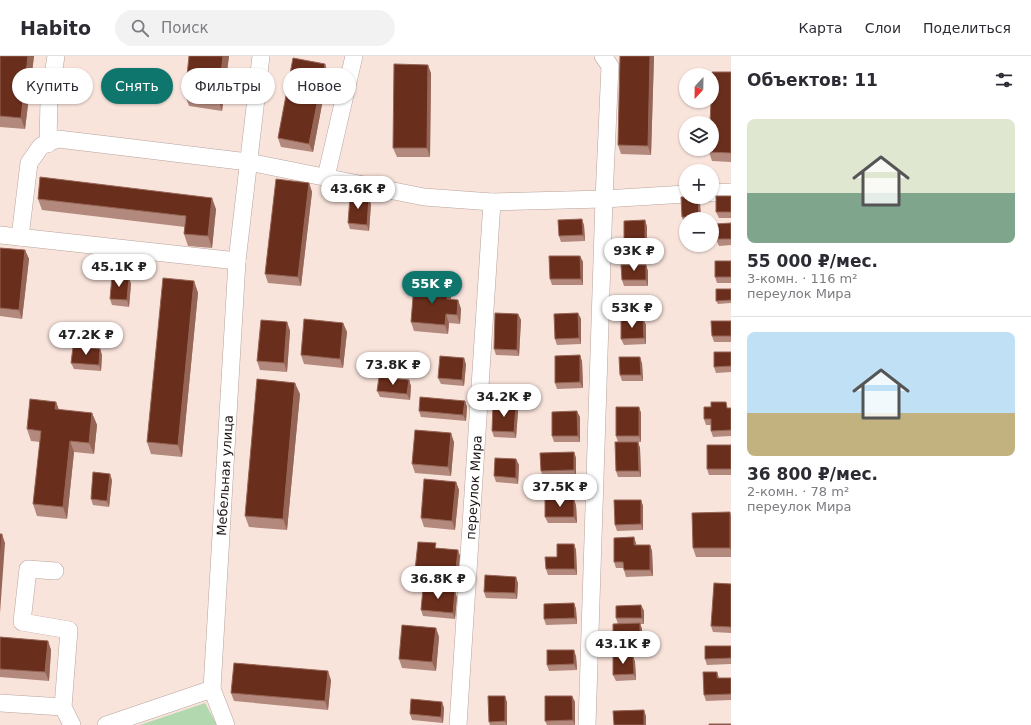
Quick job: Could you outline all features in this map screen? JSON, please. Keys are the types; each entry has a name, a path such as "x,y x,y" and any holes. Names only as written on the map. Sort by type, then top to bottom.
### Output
{"street":[{"path":"48,144 49,100 56,56"},
{"name":"Мебельная улица","path":"212,689 237,261 261,56"},
{"path":"326,178 354,56"},
{"path":"587,725 604,199 610,66 603,56"},
{"path":"20,237 29,163 41,146 58,140 248,162 424,197 492,202 604,199 679,194"},
{"path":"719,193 731,192"},
{"name":"переулок Мира","path":"458,725 492,202"},
{"path":"0,235 237,261"},
{"path":"55,571 28,568 22,622 69,630 63,707 72,725"},
{"path":"106,725 212,689 226,725"},
{"path":"0,703 63,707"}],"green space":[{"path":"205,703 217,725 140,725"}],"building":[{"path":"0,56 28,56 27,68 12,68 12,104 23,104 21,118 0,116"},
{"path":"189,56 223,56 222,68 188,68"},
{"path":"620,56 650,56 648,146 618,145"},
{"path":"293,58 325,64 324,68 291,68"},
{"path":"394,64 428,65 427,148 393,148"},
{"path":"719,72 731,72 731,153 719,152 719,116 710,116 711,108 719,108"},
{"path":"284,104 317,104 309,144 278,138"},
{"path":"40,177 212,198 208,236 184,234 186,216 38,199"},
{"path":"276,179 309,183 298,277 265,274"},
{"path":"350,196 369,198 367,225 348,223"},
{"path":"719,196 731,196 731,212 716,212 716,204 719,204"},
{"path":"681,204 698,204 699,212 682,212"},
{"path":"582,219 583,235 559,236 558,220"},
{"path":"645,220 645,241 624,241 624,221"},
{"path":"731,223 731,239 719,239 719,224"},
{"path":"0,248 25,250 19,310 0,308"},
{"path":"549,256 580,256 581,279 550,279"},
{"path":"715,261 731,261 731,277 715,277"},
{"path":"621,265 646,265 646,280 622,280"},
{"path":"112,276 129,278 127,300 110,299"},
{"path":"163,278 194,281 178,445 147,442"},
{"path":"414,284 448,287 447,299 458,300 457,315 446,314 445,325 411,322"},
{"path":"716,289 731,289 731,300 716,301"},
{"path":"495,313 518,314 517,350 494,349"},
{"path":"578,313 579,338 555,339 554,314"},
{"path":"304,319 343,323 340,359 301,355"},
{"path":"621,319 643,319 644,338 621,339"},
{"path":"261,320 287,322 284,363 257,361"},
{"path":"711,321 731,321 731,336 712,336"},
{"path":"73,347 100,349 99,365 71,363"},
{"path":"714,352 731,352 731,366 714,367"},
{"path":"580,355 580,382 555,383 555,356"},
{"path":"440,356 464,358 462,380 438,378"},
{"path":"619,357 640,357 641,375 620,375"},
{"path":"379,377 409,380 407,394 377,391"},
{"path":"257,379 295,383 283,519 245,516"},
{"path":"420,397 465,401 463,415 419,411"},
{"path":"30,399 56,402 55,409 92,413 89,443 70,441 63,507 33,504 41,431 27,429"},
{"path":"711,402 726,402 727,408 731,408 731,430 711,431 711,419 704,419 704,407 711,407"},
{"path":"493,404 516,405 514,432 492,431"},
{"path":"616,407 639,407 639,436 616,436"},
{"path":"577,411 578,436 552,436 552,412"},
{"path":"415,430 451,433 448,467 412,464"},
{"path":"615,442 638,442 639,471 616,471"},
{"path":"707,445 731,445 731,469 707,469"},
{"path":"574,452 574,470 541,471 540,453"},
{"path":"495,458 516,459 516,478 494,476"},
{"path":"93,472 110,474 107,501 91,499"},
{"path":"424,479 456,482 452,521 421,518"},
{"path":"545,499 574,499 574,517 545,517"},
{"path":"614,500 641,500 641,524 615,525"},
{"path":"730,512 730,548 693,548 692,513"},
{"path":"0,534 2,534 0,561"},
{"path":"634,537 634,545 650,545 650,570 624,570 623,562 614,562 614,538"},
{"path":"418,542 436,543 435,548 458,550 456,569 433,567 433,571 415,570"},
{"path":"557,544 574,544 575,569 546,569 545,557 557,557"},
{"path":"485,575 516,577 515,593 484,592"},
{"path":"714,583 731,584 731,627 711,626"},
{"path":"423,588 455,591 453,613 421,610"},
{"path":"574,603 575,618 544,619 544,604"},
{"path":"641,605 642,618 616,618 616,606"},
{"path":"640,623 640,638 613,639 613,624"},
{"path":"402,625 436,628 432,662 399,659"},
{"path":"0,637 48,641 45,672 0,669"},
{"path":"705,646 731,646 731,658 705,659"},
{"path":"547,650 574,650 574,664 547,665"},
{"path":"613,656 633,656 634,674 613,675"},
{"path":"234,663 328,671 325,701 231,693"},
{"path":"703,672 717,672 717,678 731,678 731,694 704,695"},
{"path":"488,696 505,696 505,721 489,722"},
{"path":"545,696 572,696 573,720 545,721"},
{"path":"411,699 442,702 441,717 410,714"},
{"path":"644,710 644,725 614,725 613,711"},
{"path":"731,724 731,725 709,725"}]}
